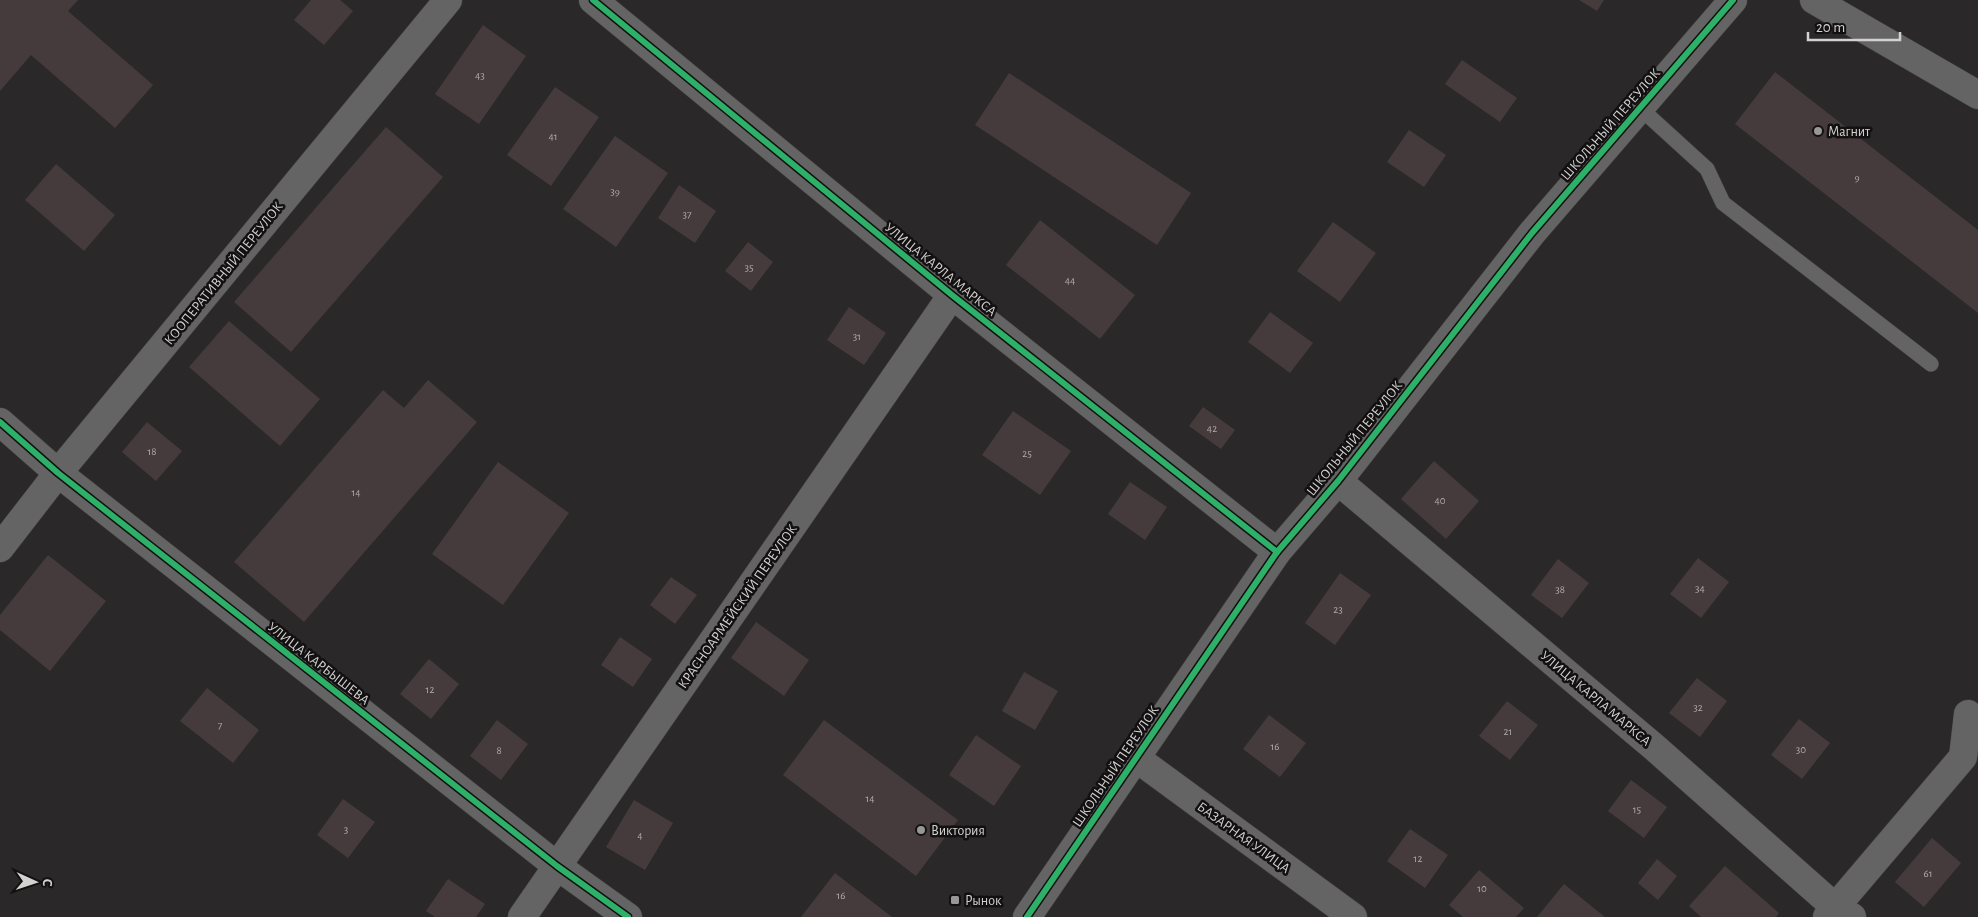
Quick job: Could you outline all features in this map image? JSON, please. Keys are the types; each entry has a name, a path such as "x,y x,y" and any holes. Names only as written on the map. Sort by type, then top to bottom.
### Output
{"street":[{"name":"КООПЕРАТИВНЫЙ ПЕРЕУЛОК","path":"0,548 58,473 448,0"},
{"name":"УЛИЦА КАРЛА МАРКСА","path":"593,0 952,295 1277,552"},
{"name":"ШКОЛЬНЫЙ ПЕРЕУЛОК","path":"1027,917 1277,552 1338,481 1532,233 1733,0"},
{"path":"1814,0 1978,95"},
{"name":"КРАСНОАРМЕЙСКИЙ ПЕРЕУЛОК","path":"522,917 952,295"},
{"name":"УЛИЦА КАРБЫШЕВА","path":"0,422 58,473 557,866 628,917"},
{"name":"УЛИЦА КАРЛА МАРКСА","path":"1338,481 1654,746 1838,914"},
{"path":"1838,914 1963,757 1968,714"},
{"name":"БАЗАРНАЯ УЛИЦА","path":"1136,758 1353,917"}],"lane":[{"path":"1640,108 1707,169 1723,203 1930,364"}],"building":[{"path":"0,0 78,0 68,11 153,85 115,128 31,55 0,91"},
{"path":"311,0 340,0 353,11 324,45 294,20"},
{"path":"1579,0 1604,0 1597,11"},
{"path":"483,25 526,56 479,124 435,94"},
{"path":"1462,60 1517,98 1500,122 1445,84"},
{"path":"1775,72 1978,230 1978,313 1735,124"},
{"path":"1009,73 1191,193 1157,245 975,125"},
{"path":"555,87 599,117 551,186 507,155"},
{"path":"386,127 443,177 291,352 234,302"},
{"path":"1409,130 1446,155 1424,187 1387,162"},
{"path":"615,136 668,173 616,247 563,209"},
{"path":"56,164 115,215 84,251 25,200"},
{"path":"679,185 716,211 695,243 658,218"},
{"path":"1040,220 1135,295 1100,339 1006,265"},
{"path":"1333,222 1376,253 1340,302 1297,271"},
{"path":"748,242 773,262 751,291 725,271"},
{"path":"849,307 886,333 864,365 827,340"},
{"path":"1270,312 1313,343 1290,373 1248,342"},
{"path":"229,321 320,399 280,446 189,367"},
{"path":"428,380 477,422 304,622 234,562 383,390 404,408"},
{"path":"1203,407 1235,430 1221,449 1189,426"},
{"path":"1013,411 1071,451 1040,495 982,455"},
{"path":"147,422 182,451 156,481 122,452"},
{"path":"1434,461 1479,501 1446,539 1401,499"},
{"path":"498,462 569,513 503,605 432,554"},
{"path":"1130,482 1167,507 1145,540 1108,514"},
{"path":"48,555 106,601 50,671 0,630 0,615"},
{"path":"1698,558 1729,582 1701,618 1670,594"},
{"path":"1558,559 1589,583 1562,618 1531,595"},
{"path":"1340,573 1371,595 1335,645 1305,623"},
{"path":"671,577 697,595 675,624 650,605"},
{"path":"756,622 809,660 784,696 731,658"},
{"path":"620,637 652,659 633,687 601,665"},
{"path":"429,659 459,684 431,719 400,694"},
{"path":"1024,672 1058,691 1035,730 1002,711"},
{"path":"1697,678 1727,701 1700,737 1669,713"},
{"path":"207,688 259,730 233,763 180,721"},
{"path":"1507,701 1538,725 1510,760 1479,736"},
{"path":"1269,715 1306,743 1280,777 1243,749"},
{"path":"1799,719 1830,743 1802,779 1771,755"},
{"path":"497,720 528,744 501,780 470,756"},
{"path":"824,720 958,820 916,876 783,775"},
{"path":"976,735 1021,766 994,806 949,775"},
{"path":"1631,780 1667,807 1644,838 1608,811"},
{"path":"343,799 375,822 348,858 317,835"},
{"path":"634,800 673,823 645,870 606,847"},
{"path":"1410,829 1448,855 1425,888 1387,861"},
{"path":"1932,838 1961,863 1924,907 1895,882"},
{"path":"1657,859 1677,876 1658,900 1638,883"},
{"path":"1725,866 1779,913 1776,917 1701,917 1689,906"},
{"path":"1479,870 1524,908 1516,917 1463,917 1449,905"},
{"path":"835,873 892,917 801,917"},
{"path":"448,879 485,904 476,917 435,917 426,911"},
{"path":"1564,884 1605,917 1537,917"}],"cycle path":[{"path":"593,0 952,295 1277,552"},
{"path":"1027,917 1277,552 1338,481 1532,233 1733,0"},
{"path":"0,422 58,473 557,866 628,917"}],"place":[{"name":"Магнит","path":"1818,131"},
{"name":"Виктория","path":"921,830"},
{"name":"Рынок","path":"955,900"}]}
